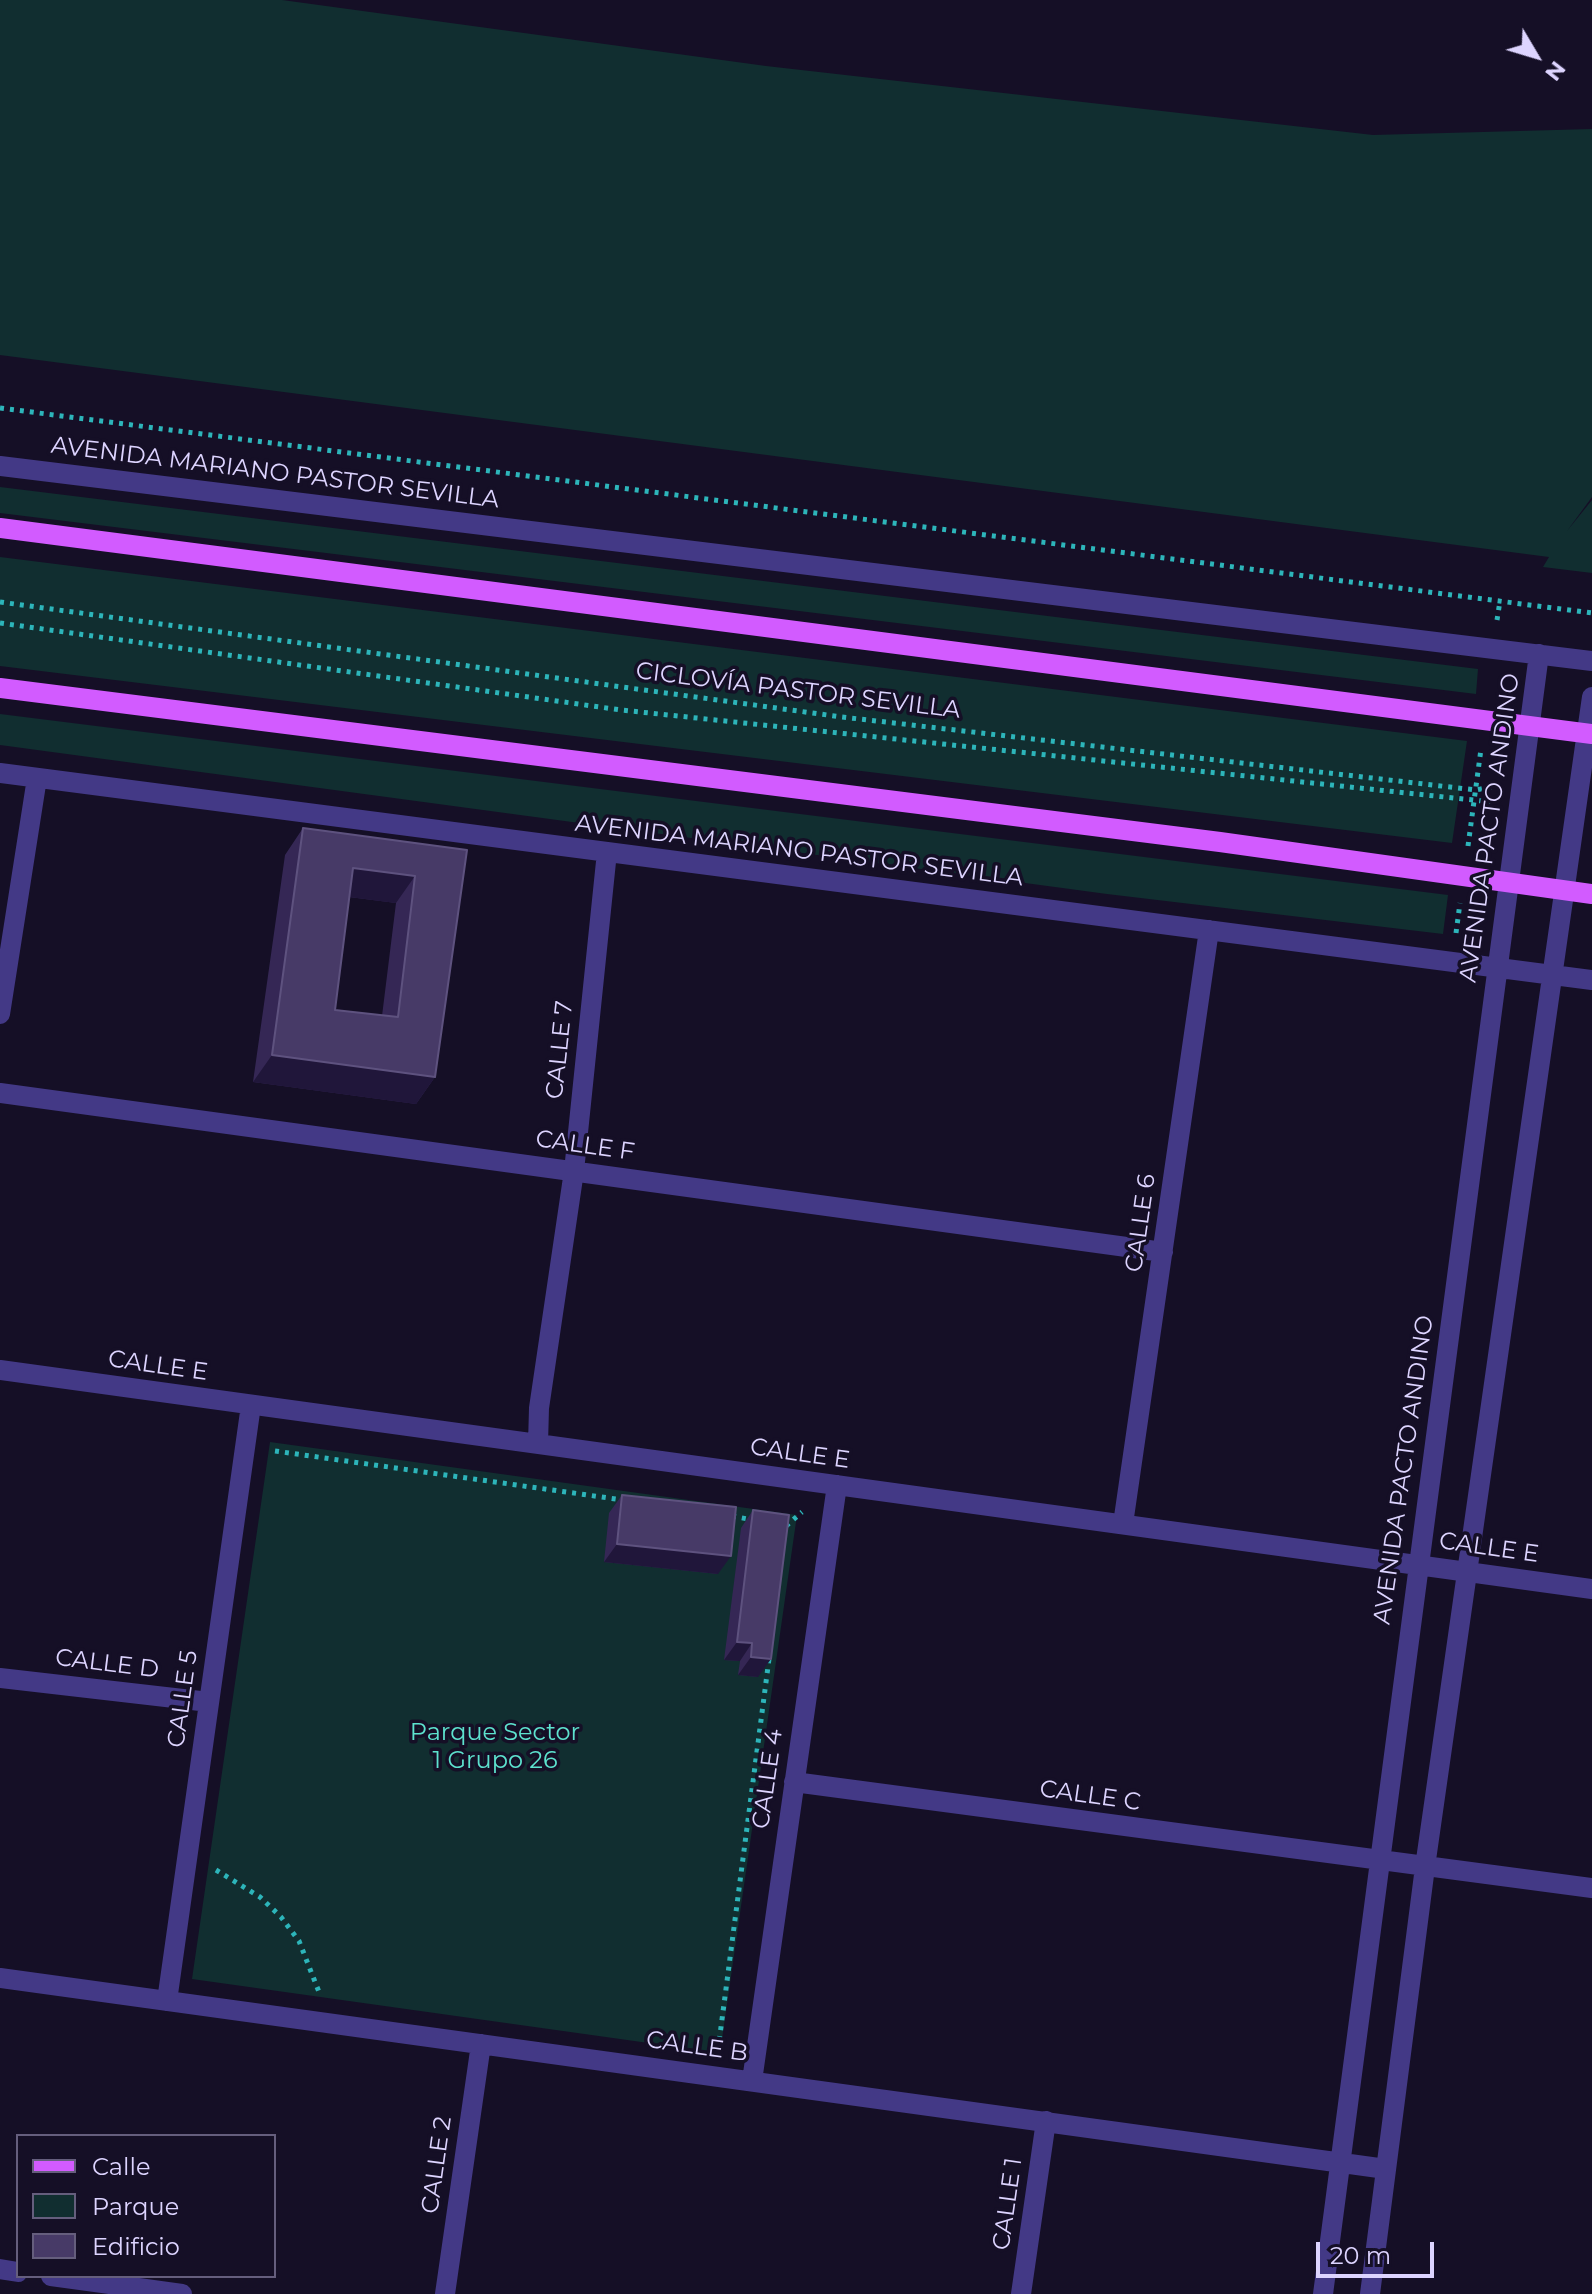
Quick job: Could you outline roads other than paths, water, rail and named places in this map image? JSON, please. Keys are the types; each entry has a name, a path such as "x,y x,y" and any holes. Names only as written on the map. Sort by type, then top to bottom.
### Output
{"main road":[{"path":"0,528 1589,734"},
{"path":"0,688 1220,842 1508,885 1592,894"}],"street":[{"name":"AVENIDA MARIANO PASTOR SEVILLA","path":"0,466 1592,661"},
{"name":"AVENIDA PACTO ANDINO","path":"1323,2294 1539,654"},
{"path":"1370,2294 1425,1867 1592,697"},
{"name":"AVENIDA MARIANO PASTOR SEVILLA","path":"0,773 1592,980"},
{"path":"0,1014 37,778"},
{"name":"CALLE 7","path":"538,1444 539,1408 574,1171 607,852"},
{"name":"CALLE 6","path":"1123,1524 1209,930"},
{"name":"CALLE F","path":"0,1093 1163,1252"},
{"name":"CALLE E","path":"0,1370 1592,1589"},
{"name":"CALLE 5","path":"167,2001 251,1405"},
{"name":"CALLE 4","path":"752,2081 837,1485"},
{"name":"CALLE D","path":"0,1678 209,1702"},
{"name":"CALLE C","path":"794,1782 1592,1888"},
{"name":"CALLE B","path":"0,1978 1386,2169"},
{"name":"CALLE 2","path":"445,2294 481,2044"},
{"name":"CALLE 1","path":"1021,2294 1046,2121"},
{"path":"66,2278 182,2294"}],"park label":[{"name":"Parque Sector 1 Grupo 26","path":"495,1747"}]}
